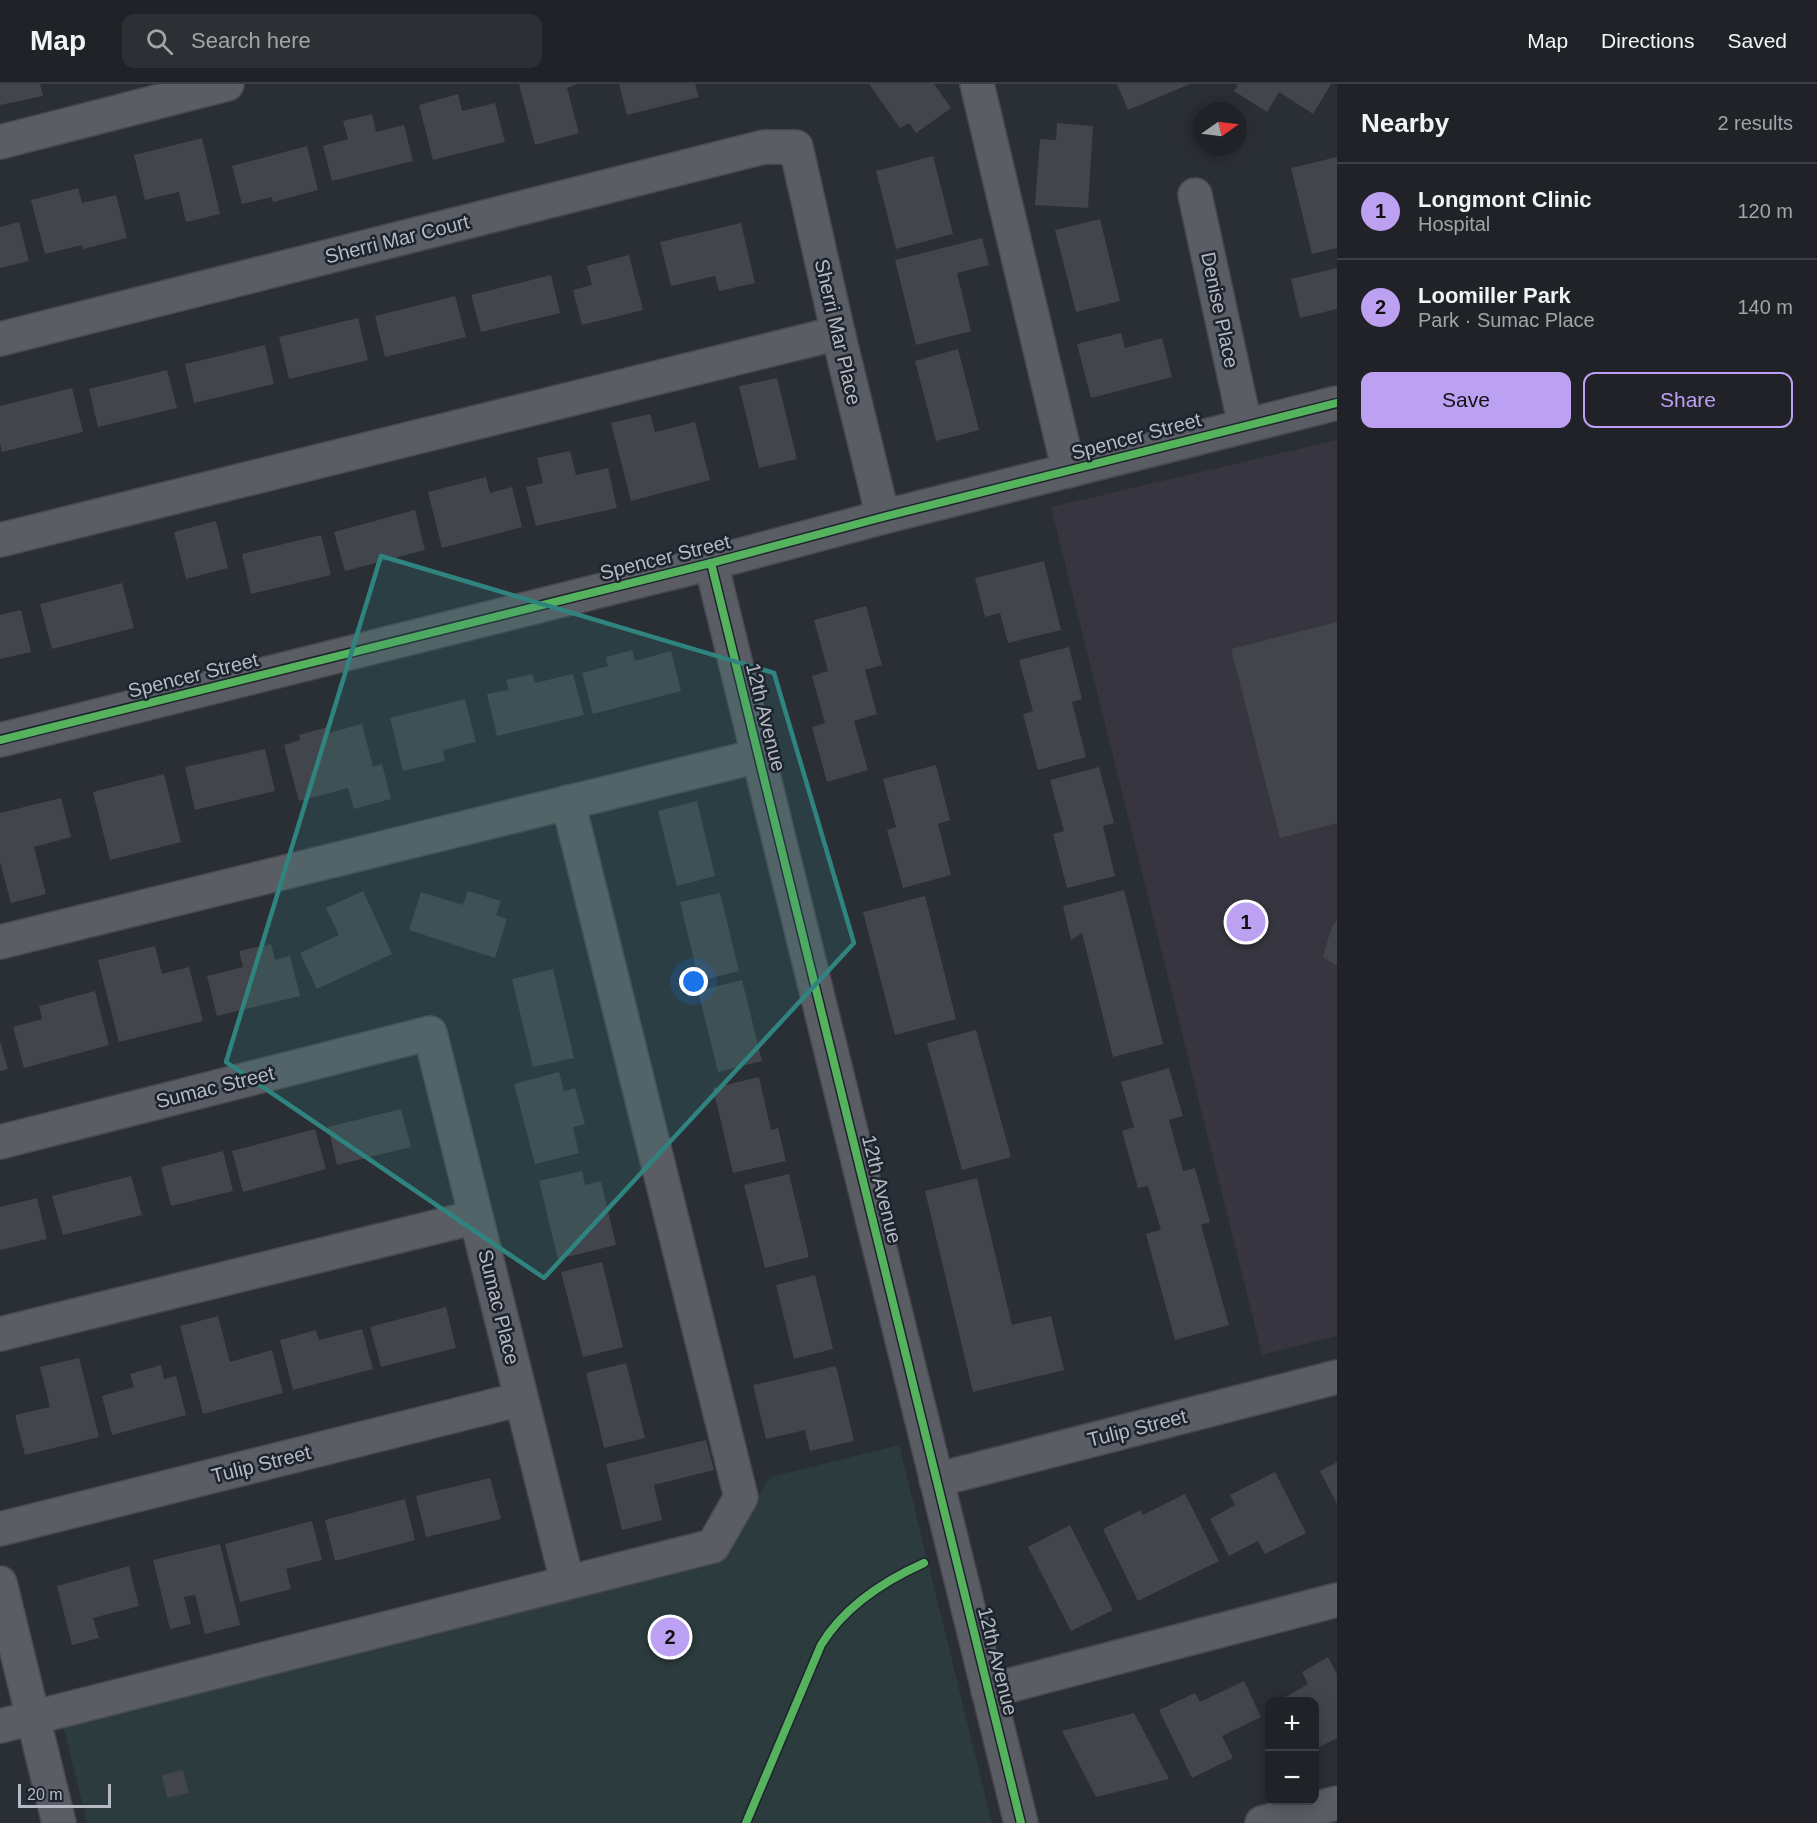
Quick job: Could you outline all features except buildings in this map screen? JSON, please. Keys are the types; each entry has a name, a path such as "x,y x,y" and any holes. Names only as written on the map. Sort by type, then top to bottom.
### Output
{"street":[{"path":"0,142 227,84"},
{"path":"977,84 1069,471"},
{"name":"Sherri Mar Court","path":"0,339 764,147 796,147"},
{"name":"Sherri Mar Place","path":"796,147 883,517"},
{"name":"Denise Place","path":"1195,195 1245,425"},
{"path":"0,540 838,333"},
{"name":"Spencer Street","path":"0,740 711,563 883,517 1337,403"},
{"name":"12th Avenue","path":"711,563 1021,1823"},
{"path":"0,942 758,756"},
{"path":"0,1726 567,1581 713,1546 741,1497 568,802"},
{"name":"Sumac Place","path":"430,1033 567,1581"},
{"name":"Sumac Street","path":"0,1142 430,1033"},
{"path":"0,1334 476,1217"},
{"name":"Tulip Street","path":"936,1480 1337,1377"},
{"name":"Tulip Street","path":"0,1529 521,1399"},
{"path":"0,1583 59,1823"},
{"path":"988,1691 1337,1600"},
{"path":"1262,1823 1337,1803"}],"highlighted area":[{"path":"381,556 774,673 854,943 544,1278 226,1062"}],"shaded area":[{"path":"1337,440 1337,1336 1262,1355 1051,507"},
{"path":"899,1445 992,1823 87,1823 62,1722 725,1551 770,1477"}],"cycle path":[{"path":"0,740 711,563 883,517 1337,403"},
{"path":"711,563 1021,1823"},
{"path":"746,1823 821,1645 830,1631 866,1596 924,1563"}],"place":[{"name":"Longmont Clinic","path":"1246,922"},
{"name":"Loomiller Park","path":"670,1637"}]}
